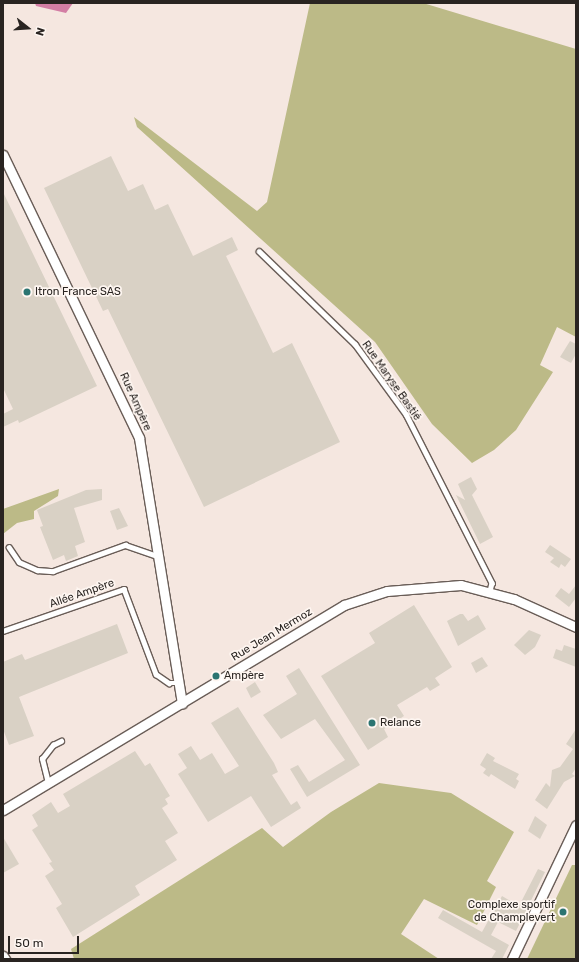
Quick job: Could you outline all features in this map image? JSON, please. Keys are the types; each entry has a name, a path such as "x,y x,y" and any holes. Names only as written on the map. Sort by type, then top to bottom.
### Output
{"street":[{"name":"Rue Ampère","path":"3,155 134,424 139,438 182,704"},
{"name":"Rue Jean Mermoz","path":"3,810 182,704 344,605 406,588 461,585 490,591 576,627"},
{"path":"512,959 576,825"}],"lane":[{"name":"Rue Maryse Bastié","path":"259,250 355,344 406,414 492,583 490,591"},
{"path":"10,547 19,562 37,570 53,571 125,545 157,556"},
{"name":"Allée Ampère","path":"3,631 124,589 156,674 169,683 179,684"},
{"path":"48,783 42,759 53,745 60,741"}],"shaded area":[{"path":"35,3 73,3 66,13 36,6"},
{"path":"310,3 423,3 576,49 576,337 557,327 540,365 553,372 516,430 494,450 472,463 432,424 375,342 137,127 134,117 257,211 267,202"},
{"path":"59,489 58,496 34,511 34,519 17,523 3,534 3,509"},
{"path":"379,783 451,793 514,832 487,881 496,887 477,925 424,899 401,934 439,959 74,959 71,949 262,828 283,847 331,812"},
{"name":"Complexe sportif de Champlevert","path":"572,865 576,865 576,959 527,959"}],"building":[{"path":"111,156 128,191 143,184 155,210 168,204 193,256 232,237 238,250 226,256 273,353 292,343 340,442 204,507 108,309 103,311 44,188"},
{"name":"Itron France SAS","path":"3,192 97,386 19,423 18,420 3,427 3,414 13,409 3,388"},
{"path":"570,341 576,344 576,354 571,363 560,357"},
{"path":"471,477 477,489 472,495 493,537 480,544 456,495 465,500 458,484"},
{"path":"102,489 102,500 74,508 85,542 75,546 78,556 66,561 64,555 53,560 40,527 43,526 37,510 86,490"},
{"path":"119,508 128,526 117,530 110,511"},
{"path":"550,545 571,559 565,567 561,564 559,568 550,562 554,558 545,552"},
{"path":"576,585 576,598 569,607 555,596 561,588 569,594"},
{"path":"414,605 452,667 435,678 440,685 430,691 427,687 397,705 404,716 384,729 388,737 368,750 321,676 375,643 369,633"},
{"path":"460,614 463,614 468,621 478,615 486,629 458,646 447,621"},
{"path":"117,624 128,653 19,697 34,736 9,745 3,729 3,662 22,654 25,660"},
{"path":"529,630 541,635 535,647 525,655 514,645"},
{"path":"564,645 576,649 576,667 553,658 556,649 562,651"},
{"path":"482,657 488,666 476,673 471,663"},
{"path":"299,668 360,765 307,797 290,769 298,765 309,782 345,760 315,719 281,739 263,715 297,694 286,676"},
{"path":"255,682 261,692 251,698 246,688"},
{"path":"238,707 274,763 278,772 272,775 291,805 297,801 301,808 271,827 251,796 208,822 178,774 187,768 178,754 191,746 200,760 212,753 225,774 239,766 211,723"},
{"path":"576,729 576,768 572,774 575,776 564,782 547,809 535,800 546,783 550,787 552,770 560,767 573,749 566,744"},
{"path":"135,751 145,766 150,763 170,796 165,799 168,804 162,808 178,833 165,841 177,860 135,886 140,895 73,937 56,908 62,904 45,876 54,870 49,863 52,862 32,830 38,826 32,815 51,802 58,813 70,806 63,794"},
{"path":"487,753 495,758 493,761 519,774 516,779 519,781 515,789 491,774 489,777 483,773 486,769 480,765"},
{"path":"535,816 547,825 540,839 528,831"},
{"path":"3,837 19,864 3,873"},
{"path":"538,869 545,872 516,931 498,922 491,935 509,945 502,959 491,959 496,951 438,918 443,910 482,932 502,896 519,906"}],"place":[{"name":"Itron France SAS","path":"27,292"},
{"name":"Ampère","path":"216,676"},
{"name":"Relance","path":"372,723"},
{"name":"Complexe sportif de Champlevert","path":"563,912"}]}
